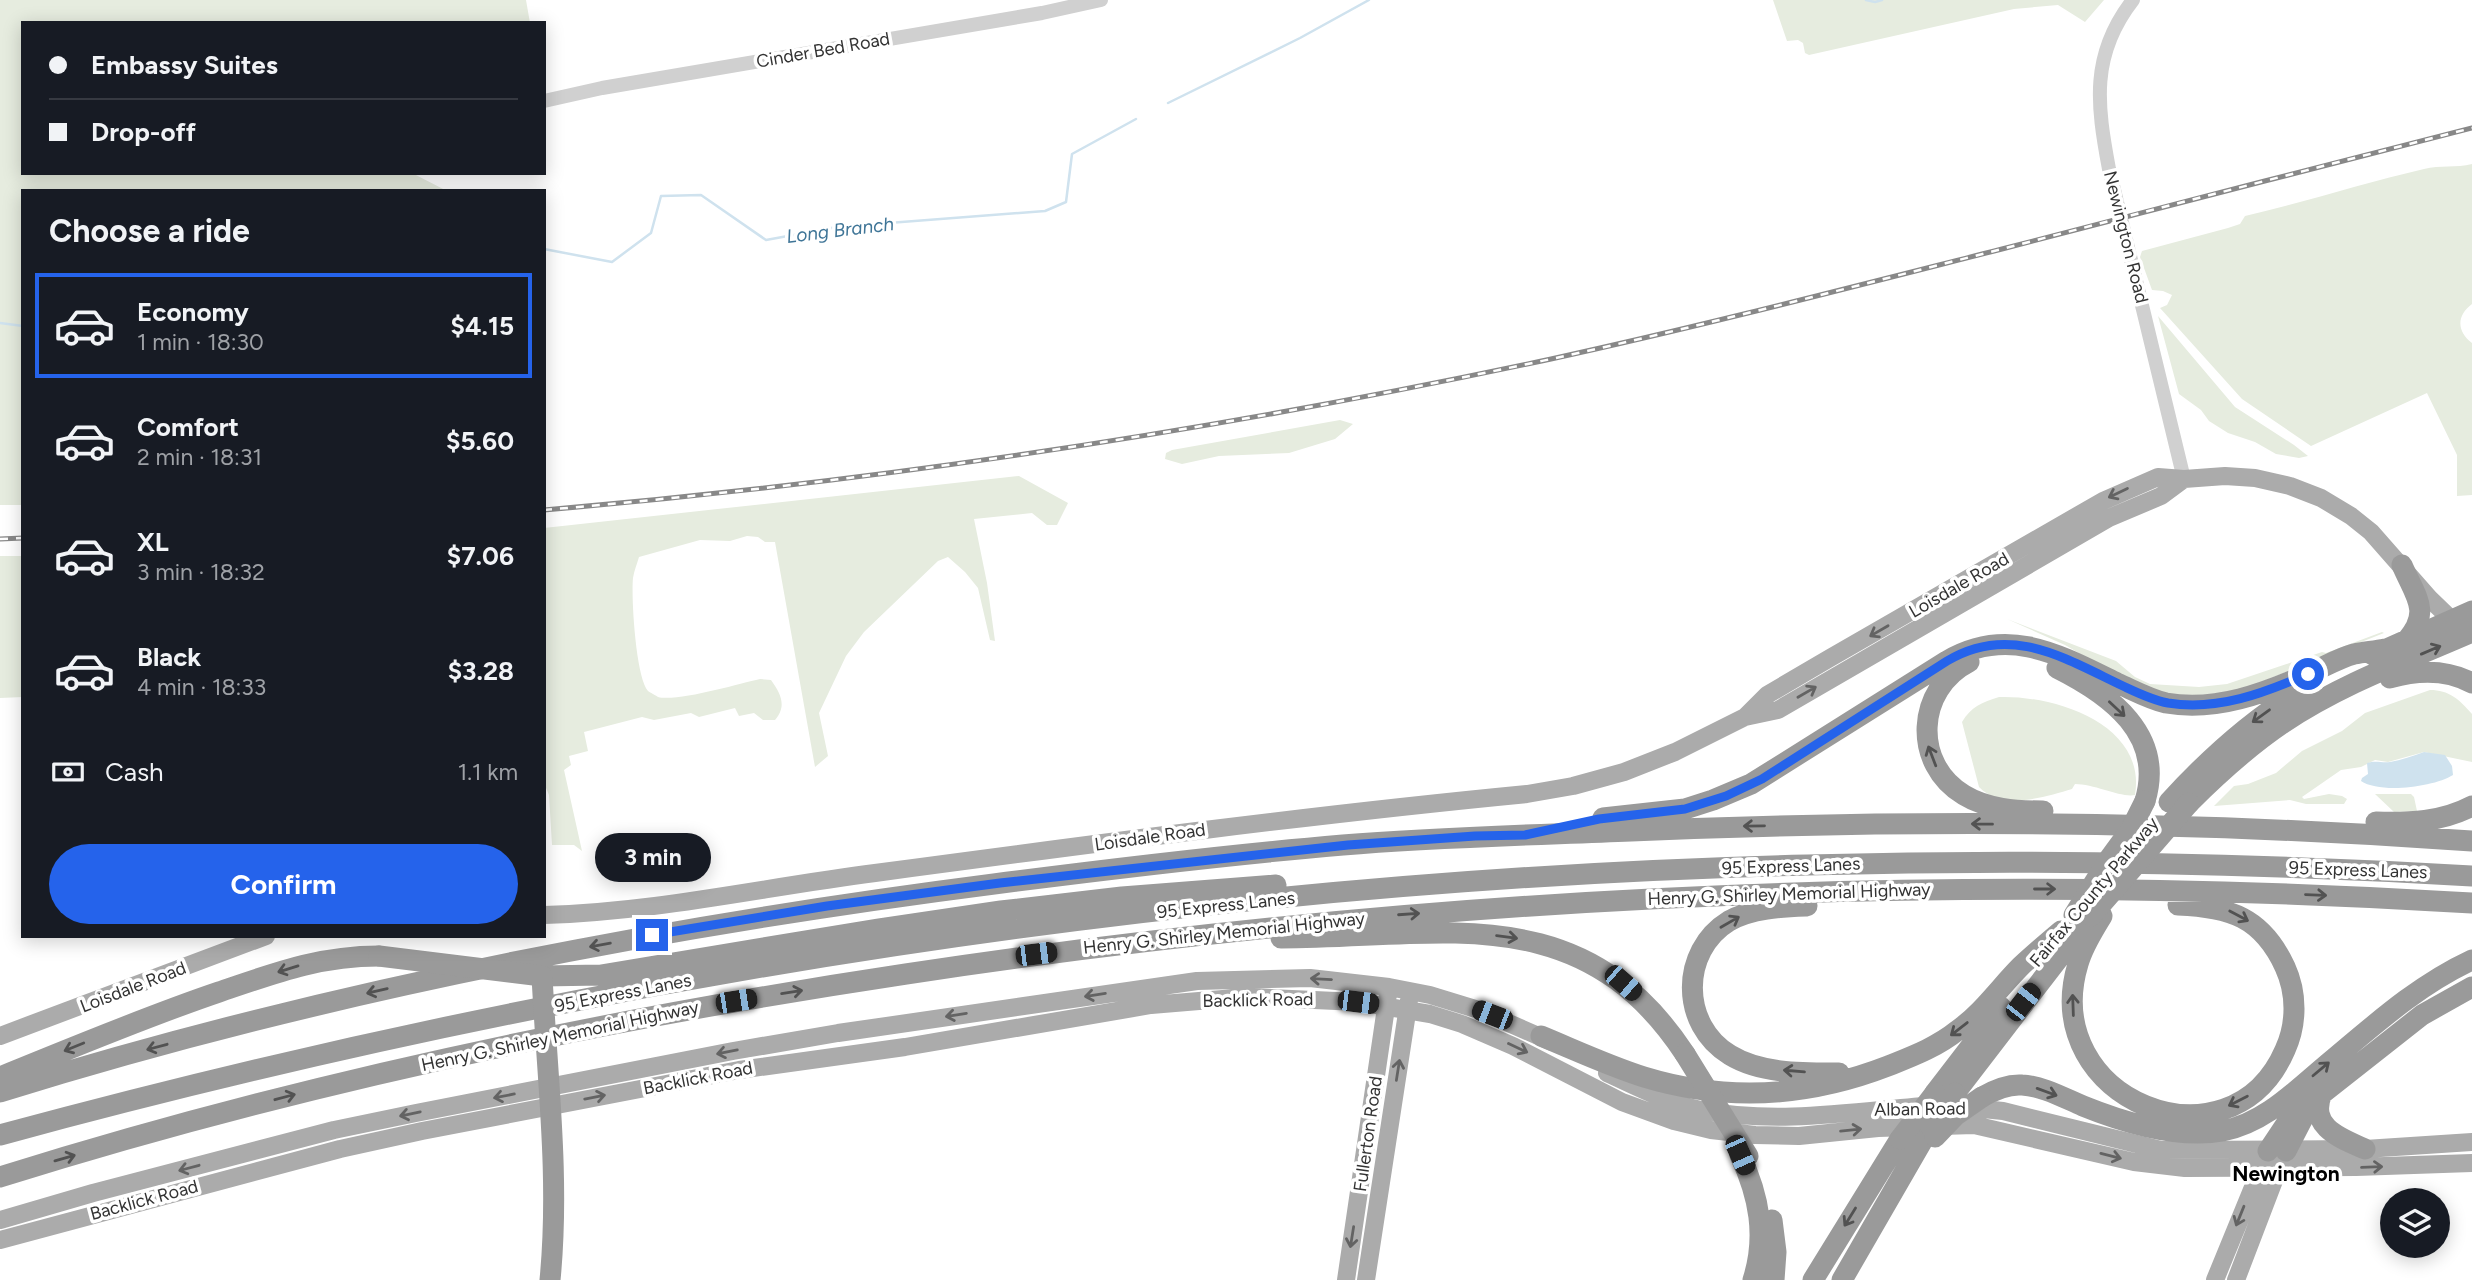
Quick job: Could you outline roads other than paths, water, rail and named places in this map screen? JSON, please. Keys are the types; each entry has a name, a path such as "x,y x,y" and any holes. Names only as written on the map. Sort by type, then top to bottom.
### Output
{"highway":[{"path":"2402,565 2421,613 2420,622 2407,640"},
{"name":"Fairfax County Parkway","path":"1813,1280 1900,1139 1942,1097 2082,919 2179,803 2282,724 2347,687 2465,633 2472,611"},
{"name":"Fairfax County Parkway","path":"1842,1280 1928,1133 1942,1097 2082,919 2142,855 2212,757 2269,710 2318,680 2407,640 2465,633"},
{"path":"1525,835 1599,819 1673,812 1726,796 1773,773 1947,661 1982,646 2001,643 2034,648 2068,659 2154,699 2189,705 2248,697 2284,685 2352,654 2385,649"},
{"path":"2101,889 2167,904 2224,909 2244,918 2270,942 2287,972 2293,993 2294,1015 2290,1038 2282,1058 2256,1090 2221,1109 2200,1113 2178,1114 2146,1107 2126,1097 2107,1082 2081,1044 2074,1022 2072,999 2080,955 2082,919 2109,859 2131,829 2145,801 2151,770 2146,744 2136,729 2121,712 2075,678 2038,661 2002,655 1973,660 1942,683 1928,709 1927,737 1934,763 1958,791 1995,806 2049,811 2124,825"},
{"path":"2282,724 2400,675 2445,673 2472,683"},
{"path":"2250,829 2324,820 2421,822 2454,814 2472,806"},
{"path":"0,1092 332,1001 461,972 652,935 827,906 1130,867 1348,845 1475,836 1806,825 2124,825 2472,841"},
{"name":"95 Express Lanes","path":"0,1135 156,1093 269,1067 673,982 885,948 1264,900 1451,883 1756,866 1993,862 2223,865 2472,876"},
{"path":"0,1077 163,1011 319,960 379,956 542,976 601,975 878,929 1122,897 1289,884 1451,883"},
{"path":"1886,1067 1840,1073 1812,1073 1768,1068 1738,1059 1714,1043 1698,1019 1692,993 1694,967 1703,947 1713,934 1738,917 1787,907 1857,905 1928,889"},
{"name":"Henry G. Shirley Memorial Highway","path":"0,1177 176,1126 341,1083 598,1026 1009,957 1170,937 1540,904 1928,889 2280,893 2472,903"},
{"path":"1541,1036 1644,1077 1711,1092 1785,1092 1847,1081 1933,1047 1959,1030 1988,1004 2021,967 2082,919"},
{"path":"1170,937 1325,938 1439,932 1531,940 1587,961 1623,983 1653,1011 1685,1054 1727,1125 1762,1187 1772,1217 1776,1252 1774,1280"},
{"path":"1928,1133 1982,1097 2001,1088 2027,1085 2120,1119 2162,1129 2202,1133 2241,1127 2262,1117 2412,995 2472,960"},
{"path":"542,976 554,1151 550,1280"},
{"path":"2274,1159 2322,1093 2423,1015 2472,987"},
{"path":"2322,1093 2318,1107 2325,1126 2339,1138 2365,1149"},
{"path":"1744,1156 1755,1190 1760,1219 1760,1247 1753,1280"}],"main road":[{"name":"Loisdale Road","path":"546,915 631,909 872,873 1245,824 1549,791 1573,786 1651,762 1745,717 1767,695 2103,501 2158,477 2248,477 2311,493 2351,516 2383,544 2429,598 2465,633"},
{"name":"Loisdale Road","path":"0,1036 261,938"},
{"name":"Backlick Road","path":"0,1220 334,1130 733,1051 838,1033 1197,981 1300,978 1389,987"},
{"name":"Alban Road","path":"1389,987 1479,1010 1541,1036 1608,1074 1655,1095 1700,1109 1774,1116 1942,1097 2161,1150 2356,1167 2472,1163"},
{"name":"Fullerton Road","path":"1346,1280 1389,987"},
{"name":"Fullerton Road","path":"1366,1280 1411,991"},
{"name":"Backlick Road","path":"0,1240 340,1149 739,1070 1186,1002 1247,997 1292,998 1407,1010"},
{"name":"Alban Road","path":"1407,1010 1462,1024 1496,1038 1622,1102 1674,1121 1711,1130 1799,1136 1928,1133 1974,1125 2134,1162 2186,1168 2365,1149 2472,1142"},
{"path":"2216,1280 2274,1159"},
{"path":"2236,1280 2274,1159"}],"street":[{"name":"Cinder Bed Road","path":"546,102 601,88 1042,13 1101,0"},
{"name":"Newington Road","path":"2133,0 2116,25 2107,46 2099,82 2100,121 2183,479"}],"water":[{"path":"2424,752 2445,755 2452,766 2453,775 2421,786 2393,788 2361,781 2368,774 2367,763 2390,762"}],"waterway":[{"name":"Long Branch","path":"1168,103 1300,38 1369,0"},
{"name":"Long Branch","path":"1866,0 1882,0"},
{"name":"Long Branch","path":"546,249 612,262 651,233 661,196 701,195 766,240 837,227 1045,211 1066,202 1072,154 1136,119"},
{"name":"Long Branch","path":"0,323 21,326"}],"railway":[{"path":"546,510 924,468 1176,430 1426,385 1721,320 2472,128"},
{"path":"0,539 21,538"}],"district":[{"name":"Newington","path":"2286,1173"}]}
